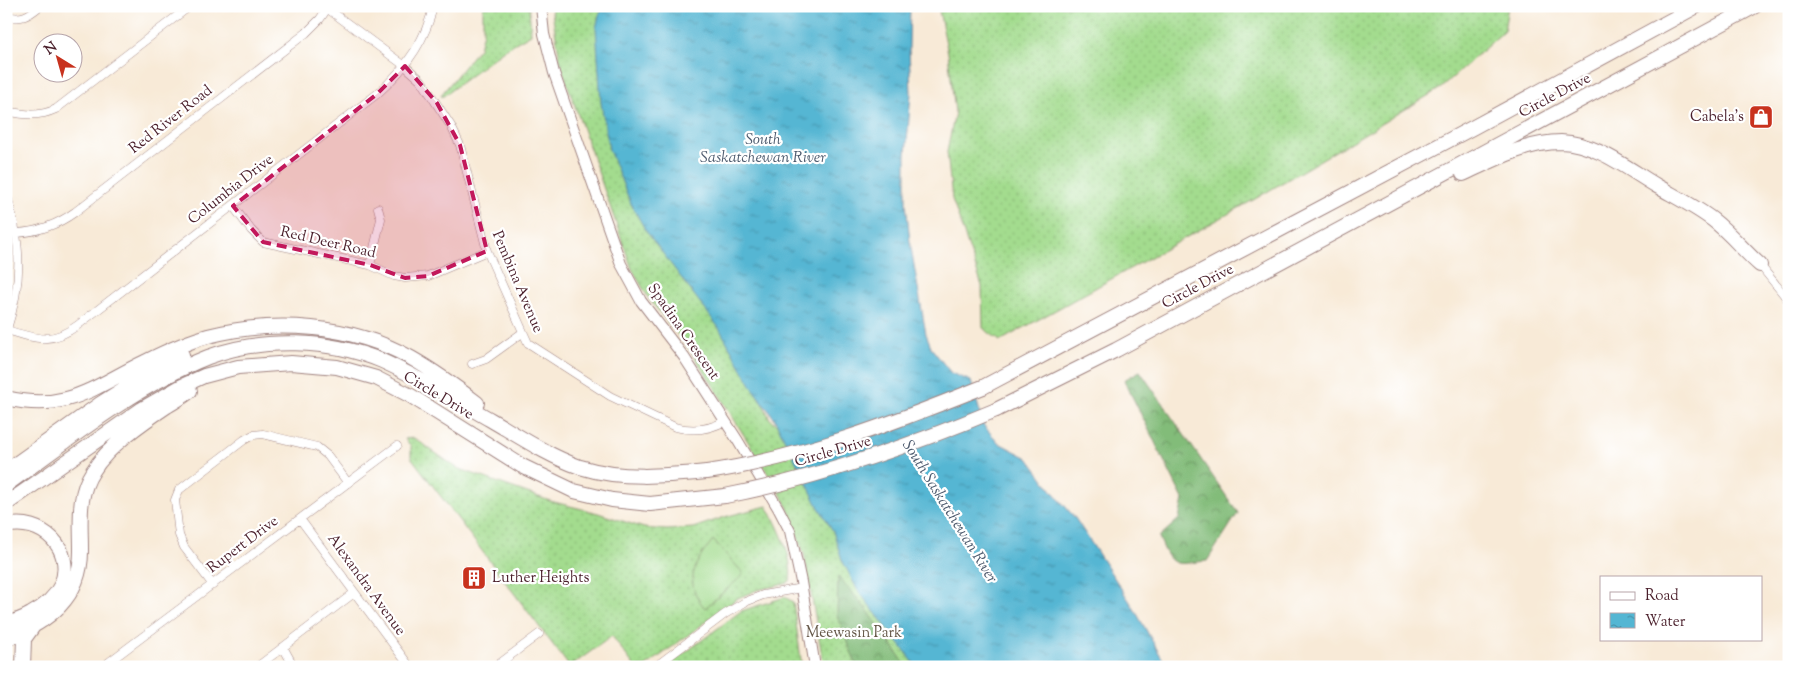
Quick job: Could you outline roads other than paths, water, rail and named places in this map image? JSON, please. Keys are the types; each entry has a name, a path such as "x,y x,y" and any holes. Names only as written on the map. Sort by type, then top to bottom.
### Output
{"highway":[{"path":"1646,34 1685,6"},
{"name":"Circle Drive","path":"6,485 89,426 148,387 172,374 209,357 244,348 271,344 331,346 382,361 440,390 534,446 580,466 618,475 642,477 707,472 754,464 868,432 983,386 1472,128 1697,6"},
{"name":"Circle Drive","path":"6,504 142,409 182,386 204,376 238,367 291,363 337,367 376,378 411,396 522,466 574,491 612,500 650,504 725,496 821,474 945,432 996,410 1116,350 1755,6"},
{"path":"1404,196 1423,192 1529,147 1550,143 1578,144 1607,156 1712,220 1760,264"},
{"path":"6,471 100,404 160,366 203,346 266,327"},
{"path":"6,398 45,403 72,398 84,394 143,363 183,345 224,333 266,327 310,327 340,332 372,341 410,357 446,380 534,446"},
{"path":"24,667 24,639 26,634 58,608 71,593 75,583 81,558 80,507 84,491 94,469 113,447 156,413 187,393 204,376"},
{"path":"6,526 27,524 45,532 51,537 61,552 64,570 61,585 51,600 27,616 6,623"},
{"path":"6,639 36,624"}],"main road":[{"path":"6,660 10,667"}],"street":[{"path":"6,16 18,19 30,15 40,6"},
{"path":"7,114 34,116 46,114 56,109 190,6"},
{"name":"Columbia Drive","path":"6,193 14,216 19,276 15,302 7,331 36,339 56,338 68,333 377,94 405,66 431,18 433,6"},
{"name":"Spadina Crescent","path":"542,6 544,34 554,73 621,264 641,301 684,357 725,420 790,531 815,667"},
{"name":"Pembina Avenue","path":"329,8 421,80 451,126 460,145 487,251 528,343 610,396 675,427 684,430 698,430 715,426 725,420"},
{"name":"Red River Road","path":"16,233 42,230 75,212 306,33 329,8"},
{"name":"Red Deer Road","path":"233,206 251,230 263,242 370,265 394,276 414,279 428,276 487,251"},
{"path":"370,265 381,219 378,208"},
{"path":"1760,264 1789,301"},
{"path":"472,364 486,359 522,333"},
{"path":"213,585 184,547 179,535 175,500 179,490 244,440 252,435 263,434 317,447 328,456 348,483"},
{"name":"Rupert Drive","path":"106,667 109,662 397,446"},
{"name":"Alexandra Avenue","path":"300,519 410,667"},
{"path":"655,667 725,614 745,602 763,595 802,588"},
{"path":"257,667 354,593"},
{"path":"495,667 538,634"},
{"path":"283,647 294,667"}],"water":[{"name":"South Saskatchewan River","path":"605,6 910,6 911,93 906,155 906,203 910,242 926,334 932,349 951,373 971,381 984,426 999,443 1028,458 1075,518 1132,605 1167,667 917,667 857,589 842,560 833,531 818,506 774,418 755,392 719,328 646,231 631,204 609,150 601,103 596,28 599,15"}],"place":[{"name":"Cabela's","path":"1761,117"},
{"name":"Luther Heights","path":"474,578"}],"park label":[{"name":"Meewasin Park","path":"854,633"}]}
